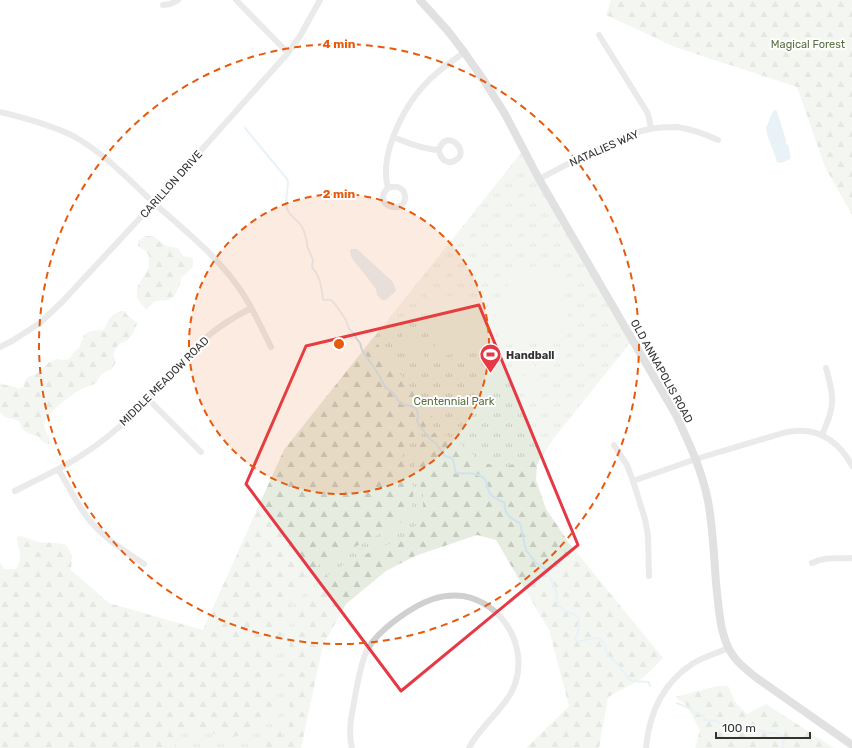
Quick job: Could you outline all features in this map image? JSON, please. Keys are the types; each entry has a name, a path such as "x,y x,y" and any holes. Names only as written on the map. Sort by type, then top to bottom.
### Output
{"street":[{"path":"163,5 170,4 178,0"},
{"path":"236,0 288,53"},
{"name":"CARILLON DRIVE","path":"0,347 40,323 62,302 154,203 288,53 300,36 320,0"},
{"name":"OLD ANNAPOLIS ROAD","path":"420,0 448,31 464,52 486,82 506,114 539,179 676,415 696,459 708,501 718,603 724,638 728,648 742,666 754,676 852,745"},
{"path":"599,35 643,105 649,118 651,128"},
{"path":"388,188 386,182 386,166 388,152 398,123 415,96 425,85 437,73 464,52"},
{"path":"0,112 33,121 75,137 109,161 199,243 228,273 240,289 251,308 270,347"},
{"name":"NATALIES WAY","path":"539,179 602,147 632,134 651,128 678,127 689,129 718,140"},
{"path":"393,137 430,150 439,150"},
{"name":"MIDDLE MEADOW ROAD","path":"15,491 79,457 99,443 148,399 193,350 208,336 220,326 251,308"},
{"path":"822,435 832,405 831,385 826,368"},
{"path":"148,399 201,452"},
{"path":"633,481 696,459 783,433 796,431 822,435 831,440 838,446 852,466"},
{"path":"614,445 627,465 645,519 648,536 649,576"},
{"path":"58,469 87,518 107,538 144,564"},
{"path":"812,563 818,559 825,558 852,558"},
{"path":"352,748 350,742 350,725 361,666 367,650 374,640 396,619 417,606 434,598 462,596 477,600 488,606 503,619 516,642 519,658 518,671 509,696 475,738 469,748"},
{"path":"646,748 650,721 666,687 692,664 728,648"}],"highlighted area":[{"path":"479,305 578,545 401,691 246,484 306,346"}],"green space":[{"name":"Magical Forest","path":"611,0 852,0 852,215 825,167 797,87 675,47 606,15"},
{"name":"Centennial Park","path":"521,153 630,343 514,488 357,587 319,633 298,748 0,748 0,617 203,630 284,450"},
{"path":"146,236 153,236 167,246 178,248 183,256 193,258 193,267 181,278 177,291 171,299 155,301 146,310 137,298 137,289 149,267 149,256 147,252 138,246 138,241"},
{"path":"550,262 561,284 571,331 567,335 500,346 495,317 498,301 506,287 518,273"},
{"path":"426,294 458,297 473,303 480,308 491,321 497,346 443,356 436,353"},
{"path":"120,311 125,311 127,315 137,323 134,332 127,341 119,344 116,348 113,355 116,362 111,370 102,374 96,383 82,389 67,399 47,418 44,428 50,438 49,444 44,443 38,436 26,432 18,421 5,417 0,413 0,383 16,387 18,389 23,387 25,380 40,372 49,362 57,359 69,359 79,348 84,335 90,331 104,329 109,319"},
{"path":"421,331 425,360 407,363 402,334"},
{"path":"373,338 434,419 404,446 402,453 403,461 414,488 412,508 398,525 319,565 308,575 297,590 288,609 282,627 270,709 260,723 248,734 232,737 189,731 181,732 173,748 0,748 0,562 4,569 16,569 20,560 17,537 21,536 38,542 66,545 72,555 71,570 109,603 203,630 284,450"},
{"name":"Handball","path":"499,363 502,385 484,388 480,366"},
{"path":"534,364 538,386 528,388 524,366"},
{"path":"521,366 525,388 514,390 510,368"},
{"path":"439,431 460,443 482,462 505,468 522,460 549,438 551,438 552,441 537,464 536,480 546,509 569,543 663,658 643,678 608,697 599,748 526,748 569,706 549,630 496,540 477,535 415,556 386,571 346,604 323,645 301,748 285,748 287,742 290,709 286,670 291,635 298,614 308,595 324,577 350,561 405,537 417,524 423,508 423,494 414,463 415,457 420,445 428,436"},
{"path":"717,686 728,686 735,702 747,714 766,704 834,748 695,748 700,730 686,705 675,697"},
{"path":"277,719 280,719 282,722 283,729 279,748 251,748 262,738"}],"water":[{"path":"773,111 777,111 791,157 790,159 781,163 777,162 766,128"},
{"path":"357,249 393,282 396,291 386,300 382,300 377,295 376,289 353,260 350,250"}],"waterway":[{"path":"245,128 287,179 287,209 301,225 304,231 307,246 313,260 312,267 319,279 323,299 331,300 335,304 346,320 349,329 355,334 362,350 379,375 385,387 393,393 399,402 414,407 417,410 417,421 419,425 431,440 436,443 445,456 452,458 456,473 476,474 480,476 486,481 489,493 505,503 506,513 520,523 526,550 536,563 547,570 556,591 558,604 564,610 577,616 579,620 578,632 575,639 578,642 599,638 604,643 608,656 615,661 629,679 632,681 649,682 650,686"},
{"path":"677,703 691,709 695,713 703,715 705,720 717,721 720,724 739,723 750,730 775,733 784,738 783,748"}],"place":[{"name":"Handball","path":"491,374"}]}
